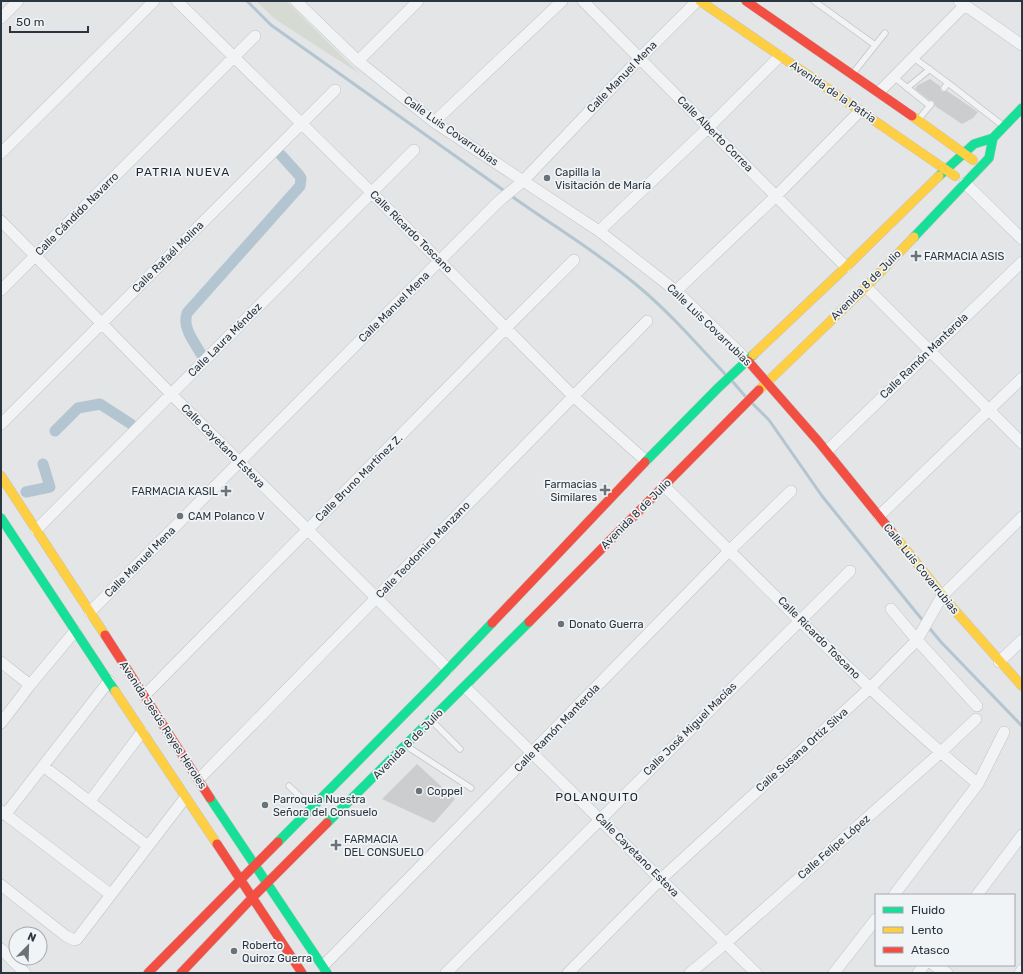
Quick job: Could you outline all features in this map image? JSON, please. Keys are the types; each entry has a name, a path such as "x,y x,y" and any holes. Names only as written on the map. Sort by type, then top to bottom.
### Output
{"main road":[{"name":"Avenida de la Patria","path":"700,1 966,183"},
{"path":"746,1 879,92 982,166"},
{"path":"148,973 216,902 312,808 448,669 646,461 718,388 846,267 946,169 974,144 993,138 1022,108"},
{"name":"Avenida 8 de Julio","path":"181,973 252,898 465,687 768,382 866,287 989,158 993,138"},
{"name":"Calle Luis Covarrubias","path":"748,361 827,451 942,596 999,662 1022,686"},
{"name":"Avenida Jesús Reyes Heroles","path":"1,476 325,970"},
{"name":"Avenida Jesús Reyes Heroles","path":"3,526 109,681 302,973"}],"street":[{"path":"1,18 18,1"},
{"path":"1,153 154,1"},
{"name":"Calle Ricardo Toscano","path":"177,1 302,123 573,396 646,461"},
{"name":"Calle Luis Covarrubias","path":"296,1 358,61 434,122 521,182 599,231 676,291 748,361"},
{"path":"358,61 418,1"},
{"path":"434,122 562,1"},
{"name":"Calle Alberto Correa","path":"583,1 846,267"},
{"name":"Calle Manuel Mena","path":"90,612 498,202 521,182 697,1"},
{"path":"879,92 914,58 962,3 1022,45"},
{"name":"Calle Cándido Navarro","path":"1,290 255,36"},
{"path":"599,231 708,128 780,56"},
{"name":"Calle Rafaél Molina","path":"1,424 335,90"},
{"path":"676,291 776,196 860,111"},
{"name":"Calle Laura Méndez","path":"36,530 414,150"},
{"path":"966,183 1022,239"},
{"name":"Calle Cayetano Esteva","path":"1,221 171,394 448,669"},
{"name":"Calle Bruno Martínez Z.","path":"144,696 506,327 574,260"},
{"name":"Calle Ramón Manterola","path":"827,451 1022,262"},
{"path":"866,287 1022,443"},
{"name":"Calle Teodomiro Manzano","path":"199,779 647,321"},
{"path":"879,516 1022,378"},
{"name":"Calle Ricardo Toscano","path":"664,486 870,688 940,753 978,784"},
{"name":"Calle Ramón Manterola","path":"325,970 533,752 730,550 791,490"},
{"name":"Calle Susana Ortiz Silva","path":"568,973 661,879 870,688 919,636 942,596 1022,517"},
{"name":"Calle José Miguel Macías","path":"446,973 850,571"},
{"path":"891,609 919,636 977,706"},
{"path":"1,723 30,685 75,631"},
{"path":"999,662 1022,640"},
{"path":"1,662 30,685"},
{"path":"109,681 43,766 3,813 110,894"},
{"name":"Calle Cayetano Esteva","path":"465,687 533,752 756,973"},
{"name":"Calle Felipe López","path":"690,973 726,943 940,753 976,719"},
{"path":"90,801 142,732"},
{"path":"895,894 978,784 1004,732"},
{"path":"43,766 148,846"},
{"path":"1,885 66,936 74,940 80,937 110,894 185,798"},
{"path":"978,894 1022,835"},
{"path":"834,973 875,924"},
{"path":"1,949 25,973"},
{"path":"936,966 947,973"}],"lane":[{"path":"814,1 874,45"},
{"path":"852,74 874,45 885,34"},
{"path":"914,58 1004,126"},
{"path":"908,88 930,69"},
{"path":"894,77 931,105 918,120"},
{"path":"944,88 948,83"},
{"path":"431,720 460,750"},
{"path":"406,746 471,788"},
{"path":"289,786 312,808"}],"shaded area":[{"path":"256,1 286,1 360,74 275,19"}],"building":[{"path":"930,79 940,86 942,92 947,91 978,112 973,118 962,124 935,106 934,101 929,100 915,89 918,85"},
{"name":"Coppel","path":"417,764 455,799 434,823 382,799"}],"waterway":[{"path":"247,1 271,25 506,192"},
{"path":"201,354 187,329 187,313 300,186 301,178 281,155"},
{"path":"510,195 592,251 639,287 694,340 725,374"},
{"path":"733,382 745,396"},
{"path":"55,431 78,408 100,404 131,424"},
{"path":"753,404 769,420 822,496 915,611 941,642 1022,726"},
{"path":"26,492 50,487 43,464"}],"traffic: fast":[{"path":"939,176 974,144 993,138 1022,108"},
{"path":"914,237 989,158 993,138"},
{"path":"645,462 753,355"},
{"path":"1,518 115,691"},
{"path":"327,823 529,622"},
{"path":"278,842 492,623"},
{"path":"210,798 327,973"}],"traffic: slow":[{"path":"700,1 955,176"},
{"path":"912,116 973,160"},
{"path":"753,355 939,176"},
{"path":"759,390 866,287 914,237"},
{"path":"1,476 105,635"},
{"path":"891,531 951,606 1022,686"},
{"path":"115,691 217,844"}],"traffic: jam":[{"path":"746,1 912,116"},
{"path":"748,361 818,441 891,531"},
{"path":"529,622 759,390"},
{"path":"492,623 645,462"},
{"path":"105,635 210,798"},
{"path":"181,973 252,898 327,823"},
{"path":"148,973 278,842"},
{"path":"217,844 302,973"}],"place":[{"name":"Capilla la Visitación de María","path":"547,178"},
{"name":"FARMACIA ASIS","path":"916,256"},
{"name":"Farmacias Similares","path":"605,490"},
{"name":"FARMACIA KASIL","path":"226,491"},
{"name":"CAM Polanco V","path":"180,516"},
{"name":"Donato Guerra","path":"561,624"},
{"name":"Coppel","path":"419,791"},
{"name":"Parroquia Nuestra Señora del Consuelo","path":"265,805"},
{"name":"FARMACIA DEL CONSUELO","path":"336,845"},
{"name":"Roberto Quiroz Guerra","path":"234,951"}],"district":[{"name":"PATRIA NUEVA","path":"183,172"},
{"name":"POLANQUITO","path":"597,797"}]}
